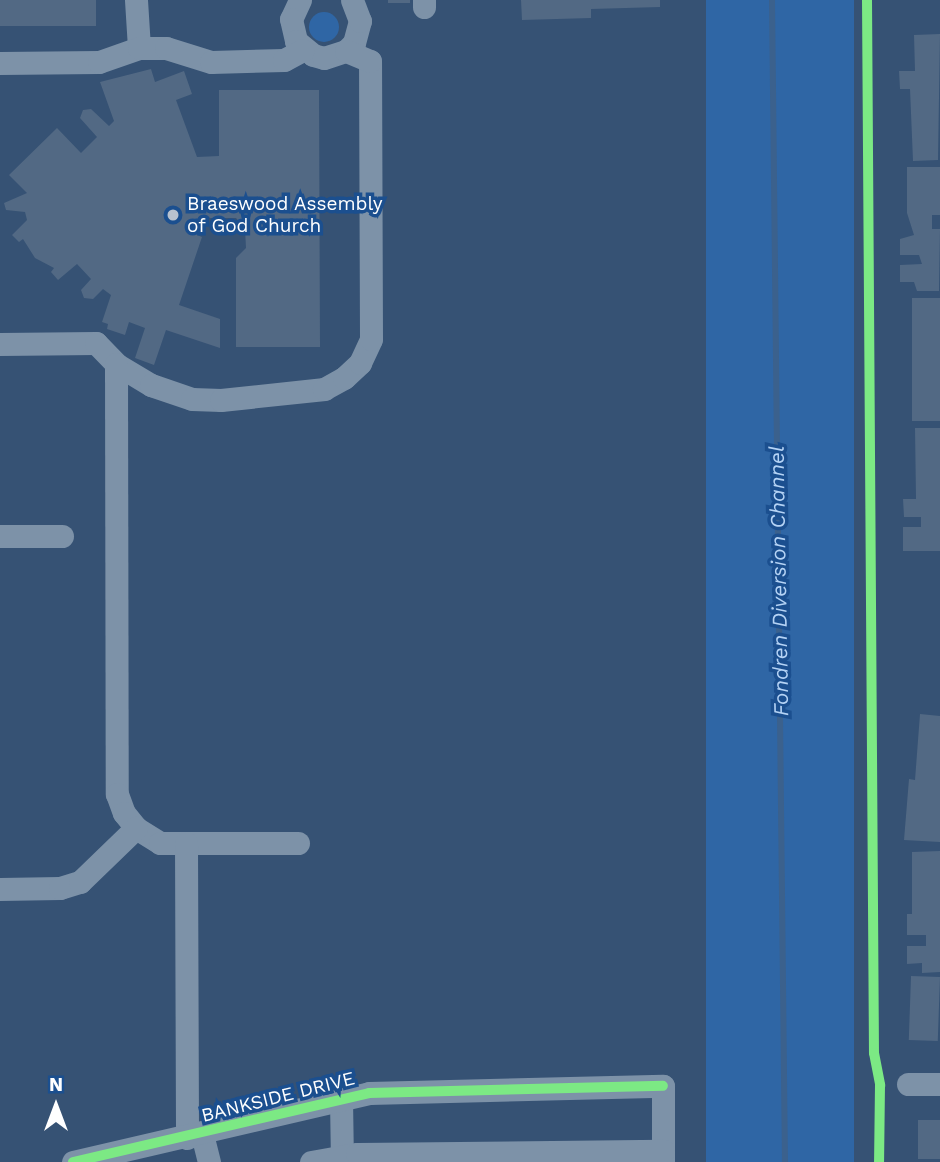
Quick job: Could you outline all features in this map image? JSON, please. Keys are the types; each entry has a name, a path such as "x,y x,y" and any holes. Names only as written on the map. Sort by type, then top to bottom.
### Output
{"street":[{"path":"136,0 139,48"},
{"path":"300,0 291,19 291,31 303,50 324,58 346,51 359,32 360,21 352,0"},
{"path":"0,62 99,62 139,48 166,48 211,62 284,60 303,50"},
{"path":"0,344 96,343 116,364 151,385 192,399 221,400 324,389 360,363 371,339 370,61 346,51"},
{"path":"116,364 117,794 136,828 160,843 298,842"},
{"path":"0,536 62,536"},
{"path":"0,889 60,888 80,882 136,828"},
{"path":"186,843 195,1136 209,1162"},
{"path":"908,1084 940,1084"},
{"name":"BANKSIDE DRIVE","path":"73,1162 195,1136 341,1099 399,1090 663,1086 663,1156"},
{"path":"341,1099 342,1158"},
{"path":"310,1162 342,1158 663,1156"}],"shaded area":[{"path":"706,0 854,0 854,1162 706,1162"},
{"path":"324,12 335,16 339,27 335,38 324,42 313,38 309,27 313,16"}],"building":[{"path":"0,0 96,0 96,26 0,26"},
{"path":"388,0 410,0 410,3 388,3"},
{"path":"521,0 660,0 660,7 591,9 591,18 522,20"},
{"path":"940,34 938,160 913,161 910,89 900,89 899,71 915,71 914,35"},
{"name":"Braeswood Assembly of God Church","path":"151,69 155,82 184,71 192,94 176,100 197,157 219,156 219,90 319,90 320,347 236,347 236,258 246,248 245,229 236,218 203,218 197,235 202,237 179,305 220,319 220,348 166,330 154,365 135,358 145,328 129,322 125,335 107,329 108,324 102,322 111,295 103,289 93,299 84,298 81,290 91,279 77,264 58,280 51,272 54,268 35,258 23,239 19,242 12,235 27,220 25,212 6,210 4,203 27,193 9,175 57,128 81,153 97,137 80,118 83,110 91,109 109,126 114,121 100,82"},
{"path":"907,167 940,167 940,215 932,215 932,229 940,229 939,291 917,291 914,282 900,282 900,265 922,264 919,255 900,255 900,239 914,235 907,213"},
{"path":"912,298 940,298 940,421 912,421"},
{"path":"915,428 940,428 940,551 903,551 903,527 921,527 921,517 904,517 903,499 916,499"},
{"path":"920,714 940,716 940,842 904,840 909,779 915,780"},
{"path":"940,851 940,972 922,973 922,963 907,964 907,946 926,946 926,935 907,935 907,914 912,914 912,852"},
{"path":"911,976 940,977 938,1041 909,1040"},
{"path":"918,1120 940,1120 940,1159 918,1159"}],"waterway":[{"name":"Fondren Diversion Channel","path":"772,0 785,1162"}],"cycle path":[{"path":"867,0 874,1053 880,1085 879,1162"},
{"path":"73,1162 369,1093 663,1086"}],"place":[{"name":"Braeswood Assembly of God Church","path":"173,215"}]}
